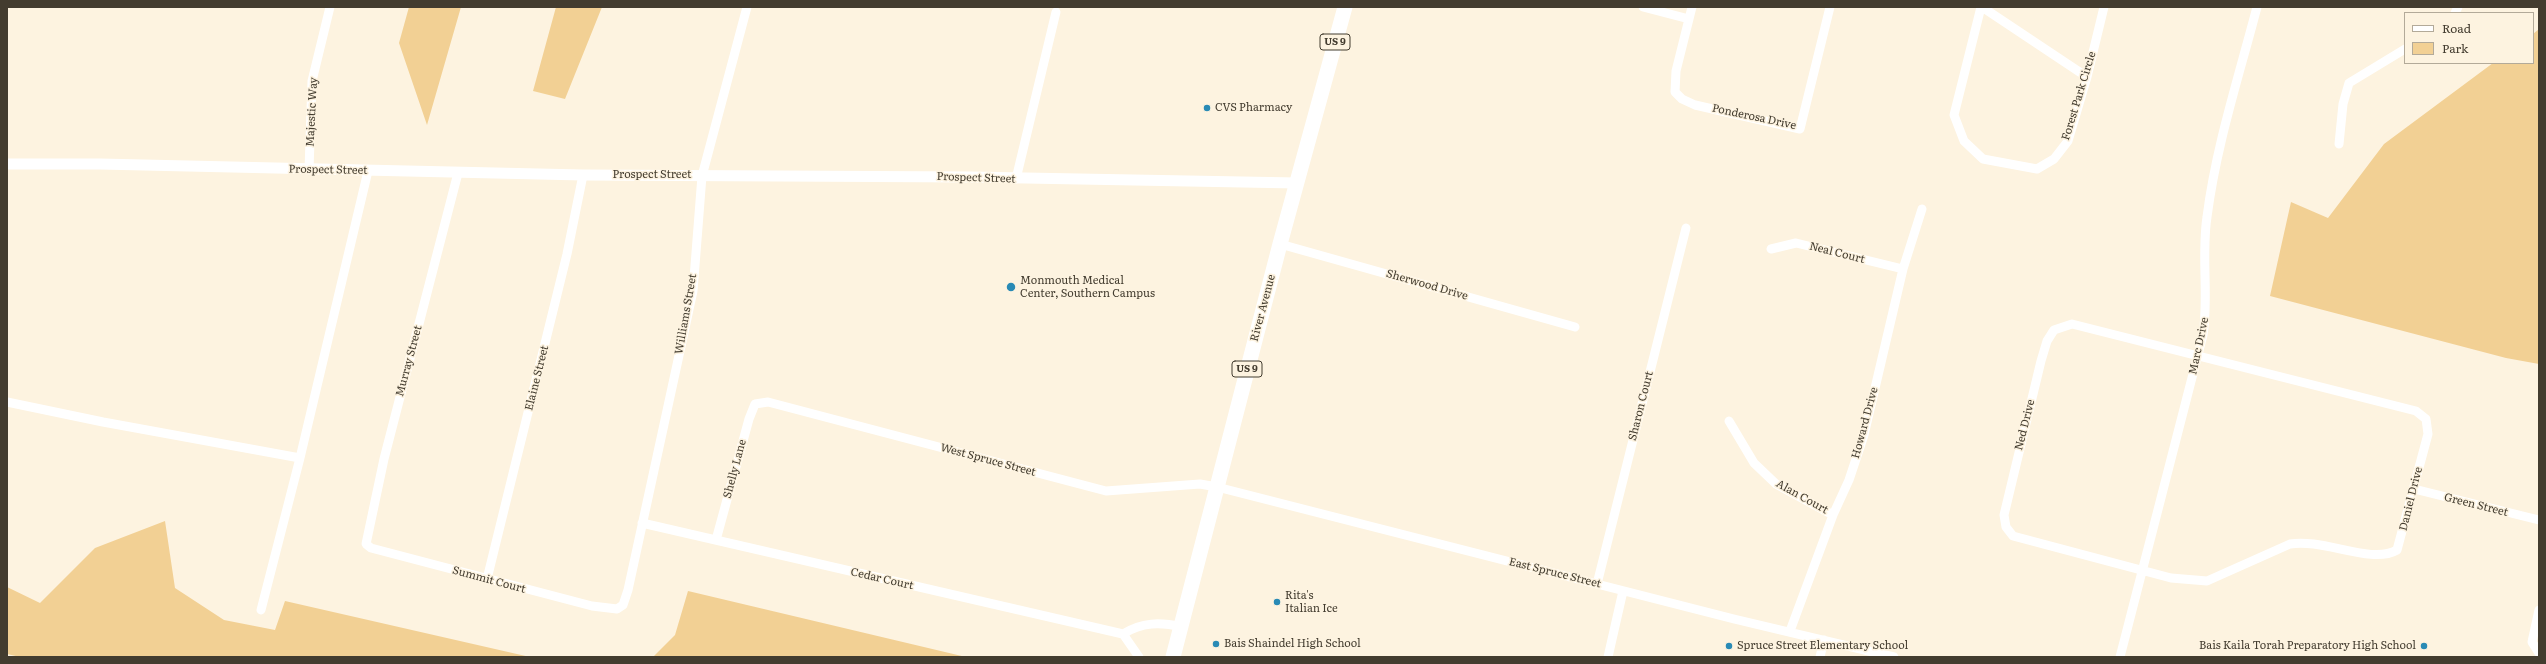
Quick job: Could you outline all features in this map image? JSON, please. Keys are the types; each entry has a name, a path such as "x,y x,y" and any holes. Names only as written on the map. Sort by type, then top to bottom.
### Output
{"highway":[{"name":"River Avenue","path":"1173,657 1296,183 1344,7"}],"street":[{"name":"Majestic Way","path":"309,170 312,81 330,7"},
{"name":"Williams Street","path":"608,609 617,609 622,605 642,522 693,291 702,176 746,7"},
{"path":"1643,7 1689,19"},
{"name":"Ponderosa Drive","path":"1692,7 1674,84 1678,95 1696,105 1800,129 1830,7"},
{"path":"1981,7 2087,77"},
{"name":"Forest Park Circle","path":"1981,7 1954,115 1964,142 1983,159 2037,169 2054,160 2068,141 2087,77 2104,7"},
{"name":"Marc Drive","path":"2120,657 2198,355 2206,314 2205,251 2209,200 2257,7"},
{"path":"1016,179 1056,12"},
{"path":"2339,144 2343,104 2349,83 2404,50"},
{"name":"Prospect Street","path":"7,164 100,164 309,170 582,175 963,176 1016,179 1296,183"},
{"path":"261,610 300,458 368,171"},
{"name":"Murray Street","path":"371,548 366,544 366,536 379,479 458,173"},
{"name":"Elaine Street","path":"487,579 567,254 582,175"},
{"name":"Howard Drive","path":"1790,631 1833,515 1849,480 1864,434 1903,269 1922,209"},
{"name":"Sharon Court","path":"1597,584 1686,228"},
{"name":"Neal Court","path":"1771,248 1796,243 1903,269"},
{"name":"Sherwood Drive","path":"1280,244 1575,327"},
{"name":"Ned Drive","path":"2142,570 2035,543 2013,536 2006,527 2004,514 2008,493 2041,361 2047,341 2054,330 2072,324 2198,355"},
{"name":"Daniel Drive","path":"2142,570 2171,578 2207,581 2290,544 2304,541 2373,555 2392,553 2399,545 2414,489 2428,434 2426,419 2416,411 2198,355"},
{"path":"7,402 300,458"},
{"name":"West Spruce Street","path":"761,402 1106,491 1200,484 1217,487"},
{"name":"Shelly Lane","path":"716,540 749,420 755,404 761,402"},
{"name":"Alan Court","path":"1729,421 1754,464 1776,484 1833,515"},
{"name":"East Spruce Street","path":"1217,487 1734,619 1790,631 1894,657"},
{"name":"Green Street","path":"2414,489 2539,520"},
{"name":"Cedar Court","path":"642,522 1123,634"},
{"name":"Summit Court","path":"371,548 608,609"},
{"path":"1608,657 1623,591"},
{"path":"2539,610 2532,642 2539,653"},
{"path":"1139,657 1123,634 1132,629 1158,623 1182,627"},
{"path":"1820,657 1824,640"}],"green space":[{"path":"409,7 461,7 427,125 399,43"},
{"path":"556,7 602,7 565,99 533,91"},
{"path":"2539,29 2539,364 2506,358 2270,296 2291,202 2328,218 2384,144 2492,64 2534,64 2534,33"},
{"path":"165,521 175,588 224,620 275,630 285,601 530,657 20,657 7,654 7,587 40,603 95,548"},
{"path":"688,591 966,657 653,657 675,635"}],"place":[{"name":"CVS Pharmacy","path":"1207,108"},
{"name":"Monmouth Medical Center, Southern Campus","path":"1011,287"},
{"name":"Rita's Italian Ice","path":"1277,602"},
{"name":"Bais Shaindel High School","path":"1216,644"},
{"name":"Spruce Street Elementary School","path":"1729,646"},
{"name":"Bais Kaila Torah Preparatory High School","path":"2424,646"}]}
